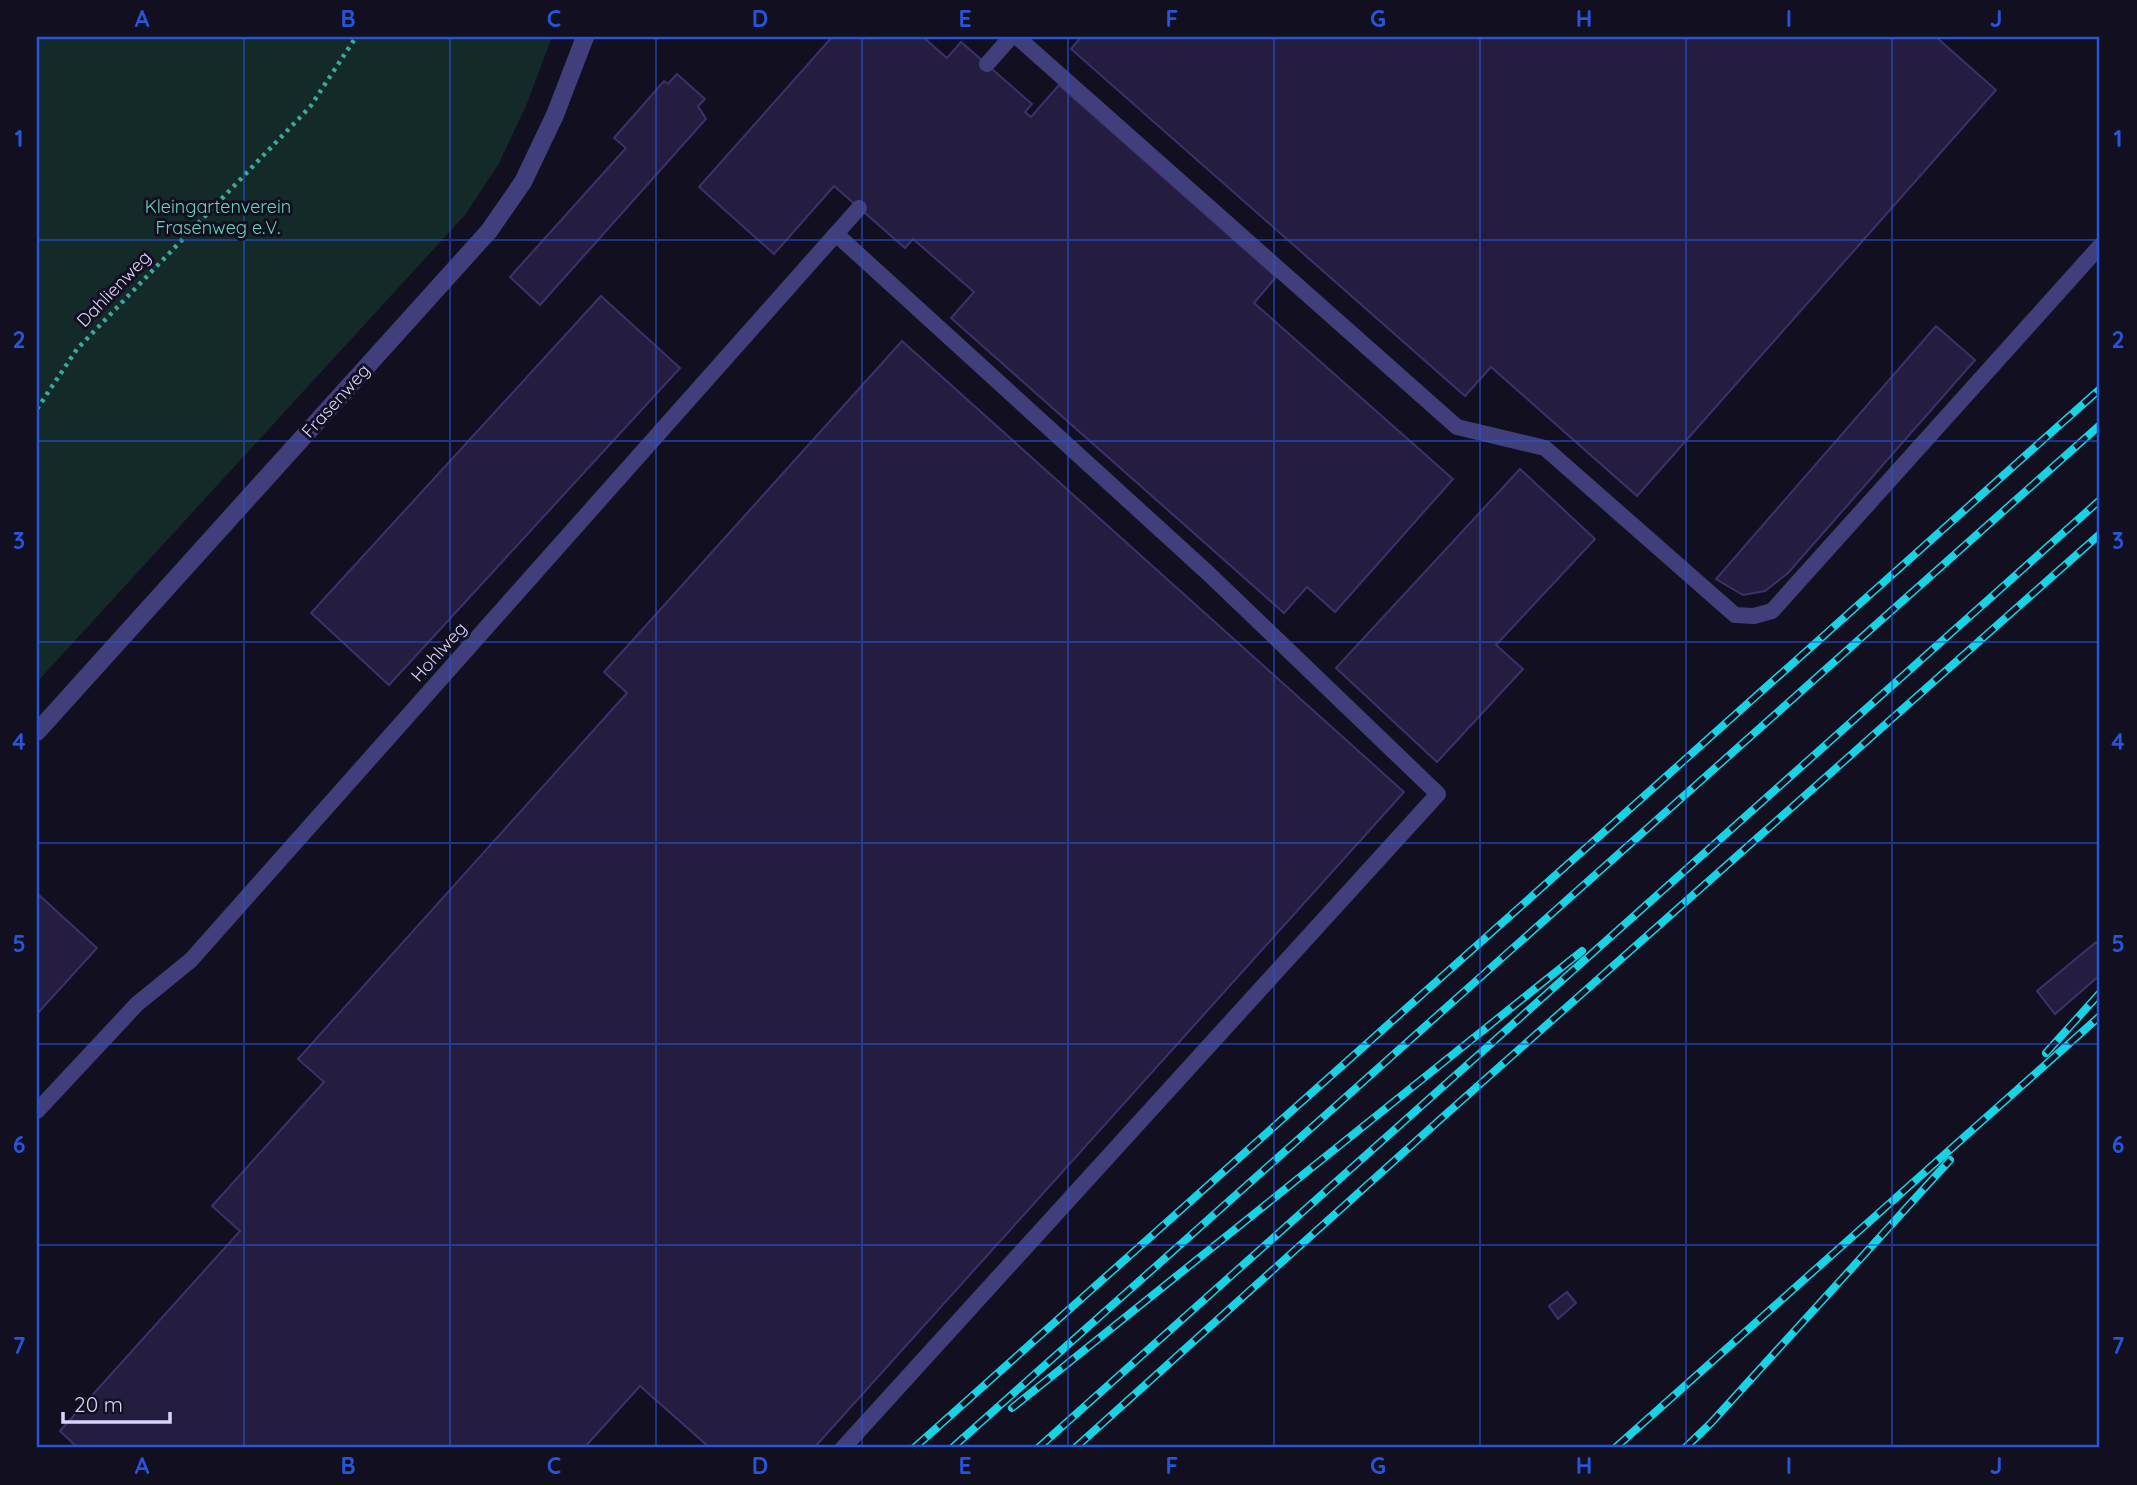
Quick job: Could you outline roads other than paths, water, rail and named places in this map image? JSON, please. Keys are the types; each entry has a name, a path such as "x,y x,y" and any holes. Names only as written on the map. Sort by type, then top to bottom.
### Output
{"street":[{"name":"Frasenweg","path":"37,732 489,232 523,182 555,115 585,37"}],"lane":[{"path":"987,64 1011,37"},
{"path":"1017,37 1457,427 1545,448 1735,615 1754,616 1772,611 2100,246"},
{"name":"Hohlweg","path":"37,1111 137,1004 191,960 859,208"},
{"path":"836,234 1209,575 1438,794 842,1448"}],"railway":[{"path":"914,1448 2100,389"},
{"path":"952,1448 2100,425"},
{"path":"1038,1448 2100,500"},
{"path":"1075,1448 1444,1116 2100,534"},
{"path":"1012,1408 1582,951"},
{"path":"2046,1053 2100,993"},
{"path":"1615,1448 2100,1016"},
{"path":"1685,1448 1711,1423 1950,1160"}],"park label":[{"name":"Kleingartenverein Frasenweg e.V.","path":"218,217"}]}
